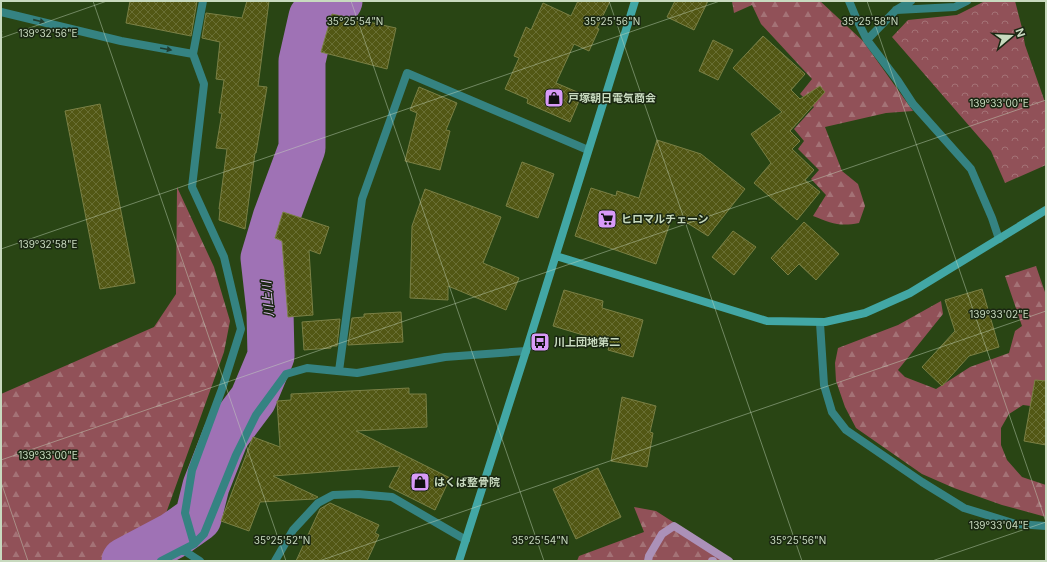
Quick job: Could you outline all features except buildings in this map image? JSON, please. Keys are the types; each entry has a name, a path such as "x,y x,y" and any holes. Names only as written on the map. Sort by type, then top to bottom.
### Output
{"street":[{"path":"194,544 185,513 192,470 222,389 241,329 224,257 192,187 204,84 193,54 203,1"},
{"path":"459,561 635,1"},
{"path":"849,1 867,40 898,81 913,104 971,169 992,218 999,239"},
{"path":"867,40 896,10 911,1"},
{"path":"896,10 955,6 967,1"},
{"path":"1,12 121,41 193,54"},
{"path":"339,371 362,199 407,73 588,150"},
{"path":"556,256 767,321 820,323 864,313 910,293 1046,210"},
{"path":"820,323 824,385 832,412 846,430 922,482 964,508 1016,524 1046,526"},
{"path":"161,561 194,544 204,534 236,455 256,415 286,374 307,368 357,373 445,357 526,351"},
{"path":"275,561 294,530 318,503 333,495 358,494 392,497 466,540"},
{"path":"183,550 200,561"}],"green space":[{"path":"732,1 820,1 863,41 913,111 886,113 825,127 842,171 858,184 865,206 859,223 846,225 835,224 813,216 826,195 811,179 819,170 798,149 804,141 794,129 814,107 800,94 812,79 761,24 752,5 734,13"},
{"path":"985,1 1015,1 1025,45 1046,105 1046,165 1005,183 991,151 892,37 908,20 957,15"},
{"path":"177,187 214,267 230,321 224,352 160,530 108,561 1,561 1,394 154,327 176,294"},
{"path":"1036,266 1046,295 1046,408 1023,405 1009,414 1001,428 1001,445 1007,460 1022,477 1046,485 1046,517 1002,505 954,488 922,474 856,428 845,407 836,381 835,363 838,348 898,325 941,301 943,314 898,370 905,377 936,389 970,367 1009,353 1015,331 1022,326 1005,276"},
{"path":"634,507 656,511 734,561 577,561 579,556 644,532"}],"waterway":[{"name":"川上川","path":"125,561 174,535 198,518 206,486 226,435 253,399 271,356 270,311 264,258 276,218 302,148 302,61 312,17 339,1"},
{"path":"648,561 649,556 662,534 674,526 729,561"}],"place":[{"name":"戸塚朝日電気商会","path":"554,98"},
{"name":"ヒロマルチェーン","path":"607,219"},
{"name":"川上団地第二","path":"540,342"},
{"name":"はくば整骨院","path":"420,482"}]}
